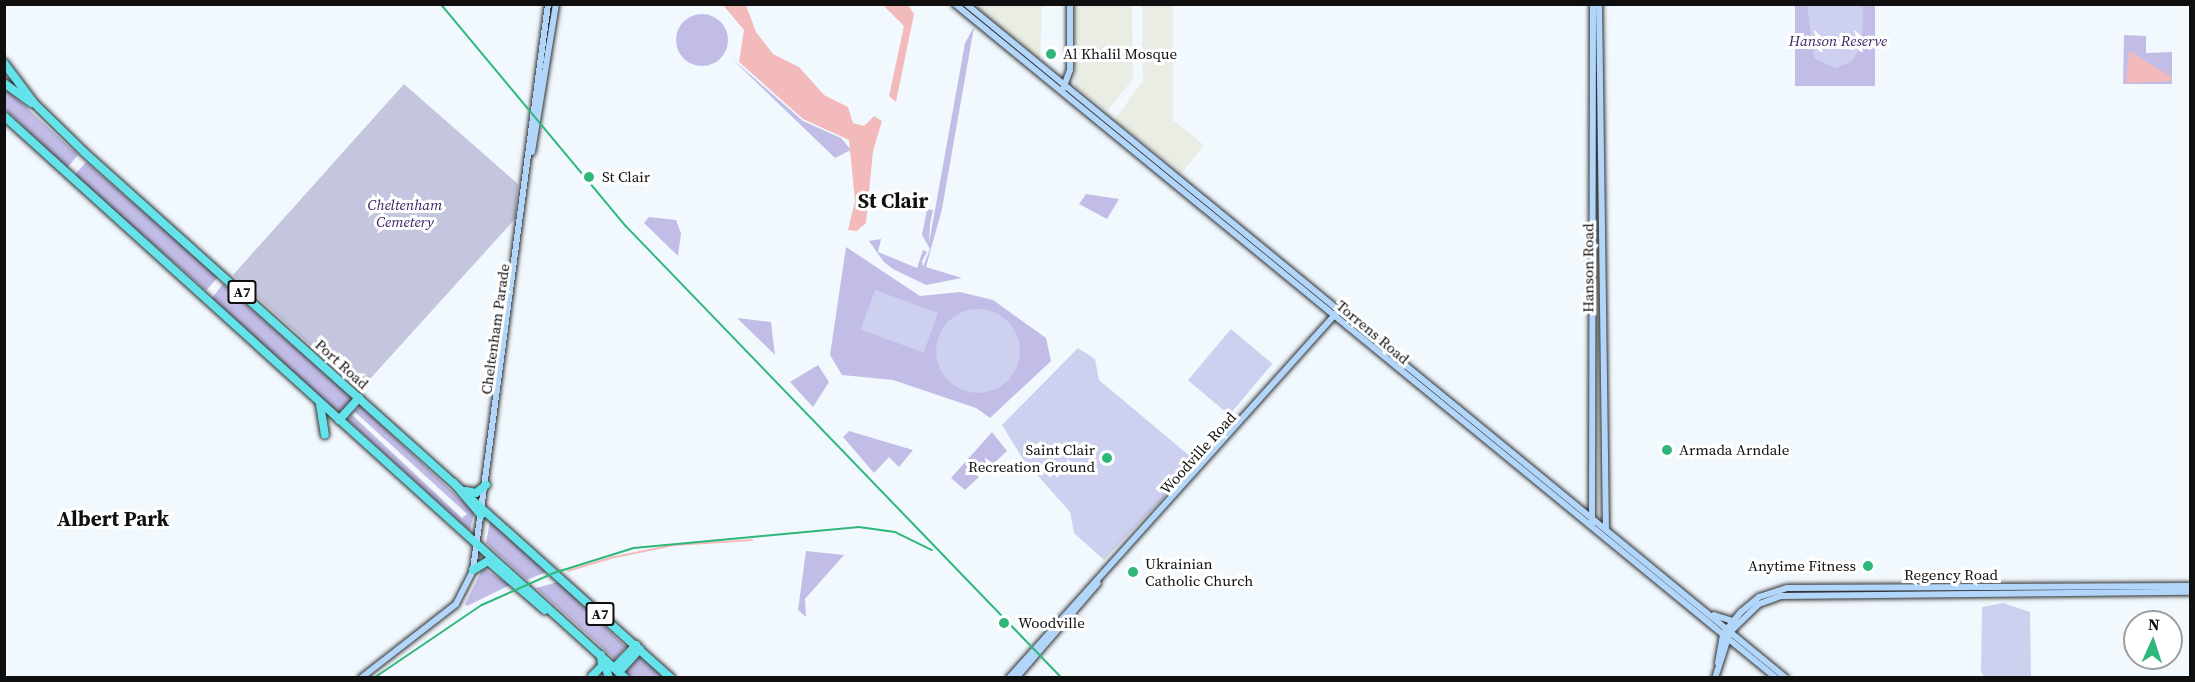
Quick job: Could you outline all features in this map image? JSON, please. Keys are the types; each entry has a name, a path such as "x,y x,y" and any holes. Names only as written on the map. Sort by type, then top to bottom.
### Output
{"highway":[{"name":"Port Road","path":"4,63 34,104 462,488 482,512 671,678"},
{"path":"4,82 34,104"},
{"name":"A7","path":"4,117 320,403 566,621 619,674"},
{"path":"339,420 359,398"},
{"path":"320,403 325,435"},
{"path":"452,479 482,512"},
{"path":"462,488 476,493 486,485"},
{"path":"473,570 488,561 560,623 566,621"},
{"path":"619,674 638,647"},
{"path":"592,676 602,666 601,654"},
{"path":"601,654 610,678"}],"main road":[{"name":"Cheltenham Parade","path":"361,678 456,604 473,570 531,153 548,4"},
{"name":"Cheltenham Parade","path":"531,153 556,4"},
{"name":"Torrens Road","path":"955,4 1037,67"},
{"name":"Torrens Road","path":"966,4 1063,89 1579,509 1594,525 1610,534 1708,613 1776,678"},
{"path":"1063,89 1070,4"},
{"name":"Hanson Road","path":"1593,4 1596,22 1601,441 1601,472 1594,525"},
{"name":"Hanson Road","path":"1594,525 1596,22 1599,4"},
{"name":"Torrens Road","path":"1133,146 1326,308 1339,314 1594,525 1713,627 1742,641 1786,678"},
{"path":"1326,308 1327,324"},
{"name":"Woodville Road","path":"1317,339 1327,324 1339,314"},
{"name":"Woodville Road","path":"1016,678 1339,314"},
{"path":"1594,450 1601,441"},
{"path":"1601,472 1602,514 1610,534"},
{"path":"1579,509 1590,510 1594,503"},
{"name":"Woodville Road","path":"1009,678 1098,583"},
{"name":"Regency Road","path":"1727,633 1732,621 1759,597 1802,587 2190,586"},
{"name":"Regency Road","path":"1727,633 1768,600 1799,594 2190,591"},
{"path":"1708,613 1732,621"},
{"path":"1741,621 1742,641"},
{"path":"1713,627 1718,647 1718,663"},
{"path":"1718,647 1727,633"},
{"path":"1715,678 1727,633"},
{"path":"610,678 619,674"},
{"path":"592,676 603,678"}],"shaded area":[{"path":"723,5 746,5 756,32 773,54 799,67 824,95 848,107 853,123 864,126 874,116 882,121 873,151 866,223 857,231 848,230 855,201 849,140 803,119 739,62 744,30"},
{"path":"883,5 908,5 914,14 896,102 889,96 904,26"},
{"path":"973,5 1042,5 1040,60"},
{"path":"1075,5 1132,5 1133,79 1107,111 1075,86"},
{"path":"1142,5 1173,5 1173,120 1204,145 1182,173 1114,120 1143,81"},
{"path":"2129,51 2172,77 2172,81 2126,83"}],"green space":[{"name":"Hanson Reserve","path":"1795,5 1875,5 1875,86 1795,86"},
{"path":"1807,5 1863,5 1862,46 1851,62 1835,68 1814,58"},
{"path":"702,14 716,18 724,26 728,40 724,54 716,62 702,66 688,62 680,54 676,40 680,26 688,18"},
{"path":"974,27 942,209 926,267 962,278 926,285 893,269 884,262 869,241 881,239 878,252 917,268 923,250 927,252 922,261 923,267 930,249 922,235 927,209 933,210 929,243 965,43"},
{"path":"2124,35 2146,36 2146,53 2172,52 2172,84 2123,84"},
{"path":"730,57 803,121 841,138 851,150 835,158"},
{"name":"Cheltenham Cemetery","path":"404,84 518,184 515,219 360,390 233,275"},
{"path":"4,87 78,155 67,168 5,109"},
{"path":"86,162 218,277 206,290 74,176"},
{"path":"1086,194 1119,199 1107,219 1079,204"},
{"path":"649,217 676,220 681,233 678,256 644,223"},
{"path":"846,247 920,296 960,292 993,300 1046,338 1051,361 990,418 976,408 893,380 842,375 830,355"},
{"path":"223,284 351,397 352,402 338,413 212,298"},
{"path":"875,290 938,313 924,352 861,329"},
{"path":"978,309 994,312 1008,321 1017,335 1020,351 1017,367 1008,381 994,390 978,393 962,390 948,381 939,367 936,351 939,335 948,321 962,312"},
{"path":"737,318 771,322 775,355"},
{"path":"1231,329 1272,364 1229,415 1188,380"},
{"name":"Saint Clair Recreation Ground","path":"1078,348 1095,359 1099,380 1197,462 1104,560 1074,533 1070,512 1023,459 1002,425"},
{"path":"818,365 829,382 813,407 790,382"},
{"path":"361,406 474,512 470,531 348,420 351,414 462,518 467,514 354,411"},
{"path":"849,431 913,450 899,467 889,457 874,473 843,437"},
{"path":"992,432 1007,451 965,490 951,478"},
{"path":"490,521 546,572 527,580 486,543"},
{"path":"806,551 844,555 805,599 806,617 798,610"},
{"path":"483,568 510,585 467,606 465,604"},
{"path":"558,582 626,647 615,659 536,588"},
{"path":"2003,603 2030,612 2031,677 1984,677 1981,672 1982,607"},
{"path":"640,656 664,677 632,677 626,672"}],"waterway":[{"path":"615,557 674,545 752,540"},
{"path":"605,560 614,557"},
{"path":"568,571 604,560"}],"railway":[{"path":"441,4 626,226 1062,678"},
{"path":"374,678 482,605 554,573 634,548 859,527 895,532 932,550"}],"place":[{"name":"Al Khalil Mosque","path":"1051,54"},
{"name":"St Clair","path":"589,177"},
{"name":"Armada Arndale","path":"1667,450"},
{"name":"Saint Clair Recreation Ground","path":"1107,458"},
{"name":"Anytime Fitness","path":"1868,566"},
{"name":"Ukrainian Catholic Church","path":"1133,572"},
{"name":"Woodville","path":"1004,623"}],"district":[{"name":"St Clair","path":"893,201"},
{"name":"Albert Park","path":"113,519"}]}
